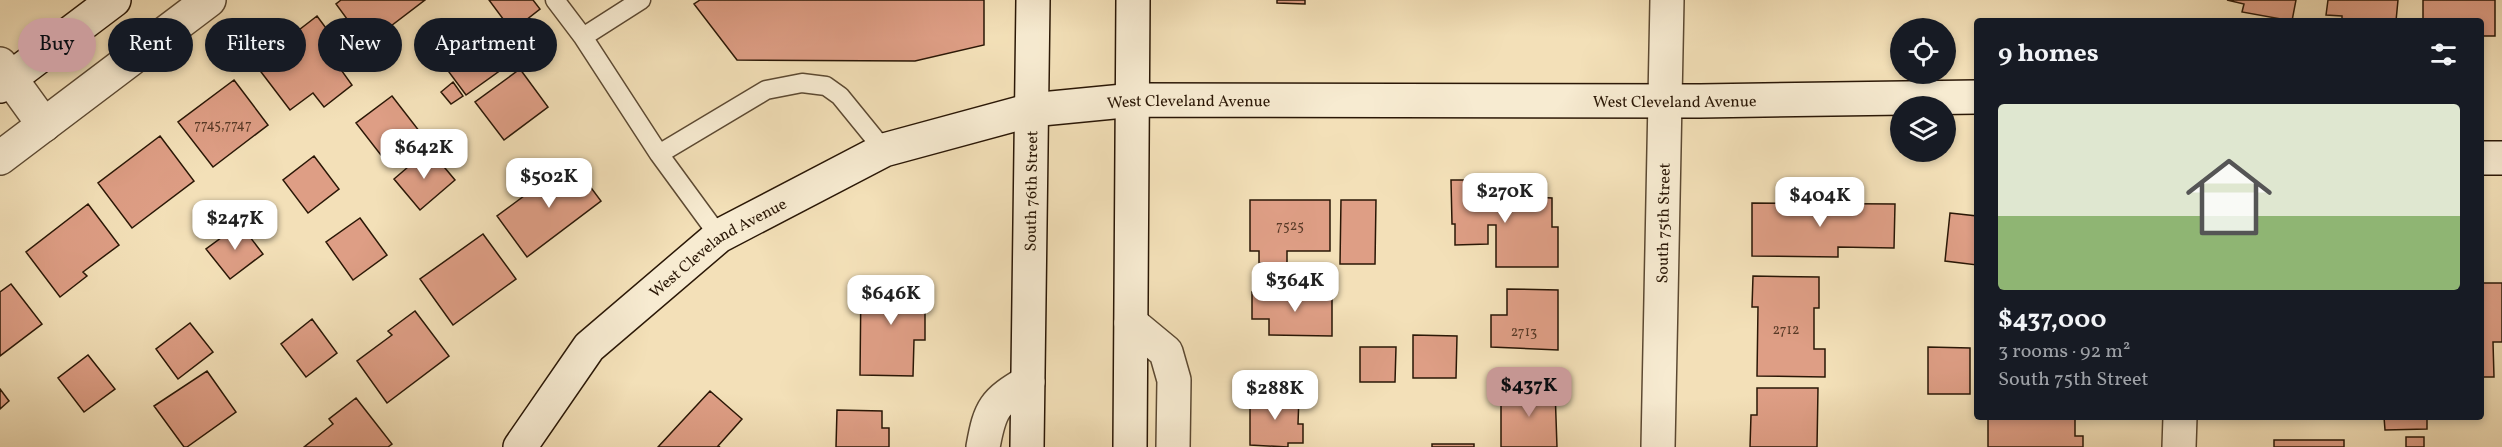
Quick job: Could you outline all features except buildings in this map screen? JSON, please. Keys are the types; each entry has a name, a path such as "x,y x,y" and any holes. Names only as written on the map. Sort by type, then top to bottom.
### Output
{"street":[{"path":"44,124 3,76 114,0"},
{"path":"0,158 209,0"},
{"name":"South 76th Street","path":"1027,447 1033,0"},
{"name":"South 75th Street","path":"1658,447 1667,0"},
{"path":"1130,447 1136,4"},
{"name":"West Cleveland Avenue","path":"520,447 589,347 719,236 884,150 1031,110 1134,100 1974,98"},
{"path":"2484,158 2502,158"},
{"path":"1131,323 1166,352 1174,380 1173,447"},
{"path":"982,447 988,416 1005,395 1028,382"},
{"path":"2179,447 2180,420"}],"lane":[{"path":"555,0 659,154 719,236"},
{"path":"582,37 641,0"},
{"path":"659,154 766,90 802,83 826,86 840,96 884,150"}]}
